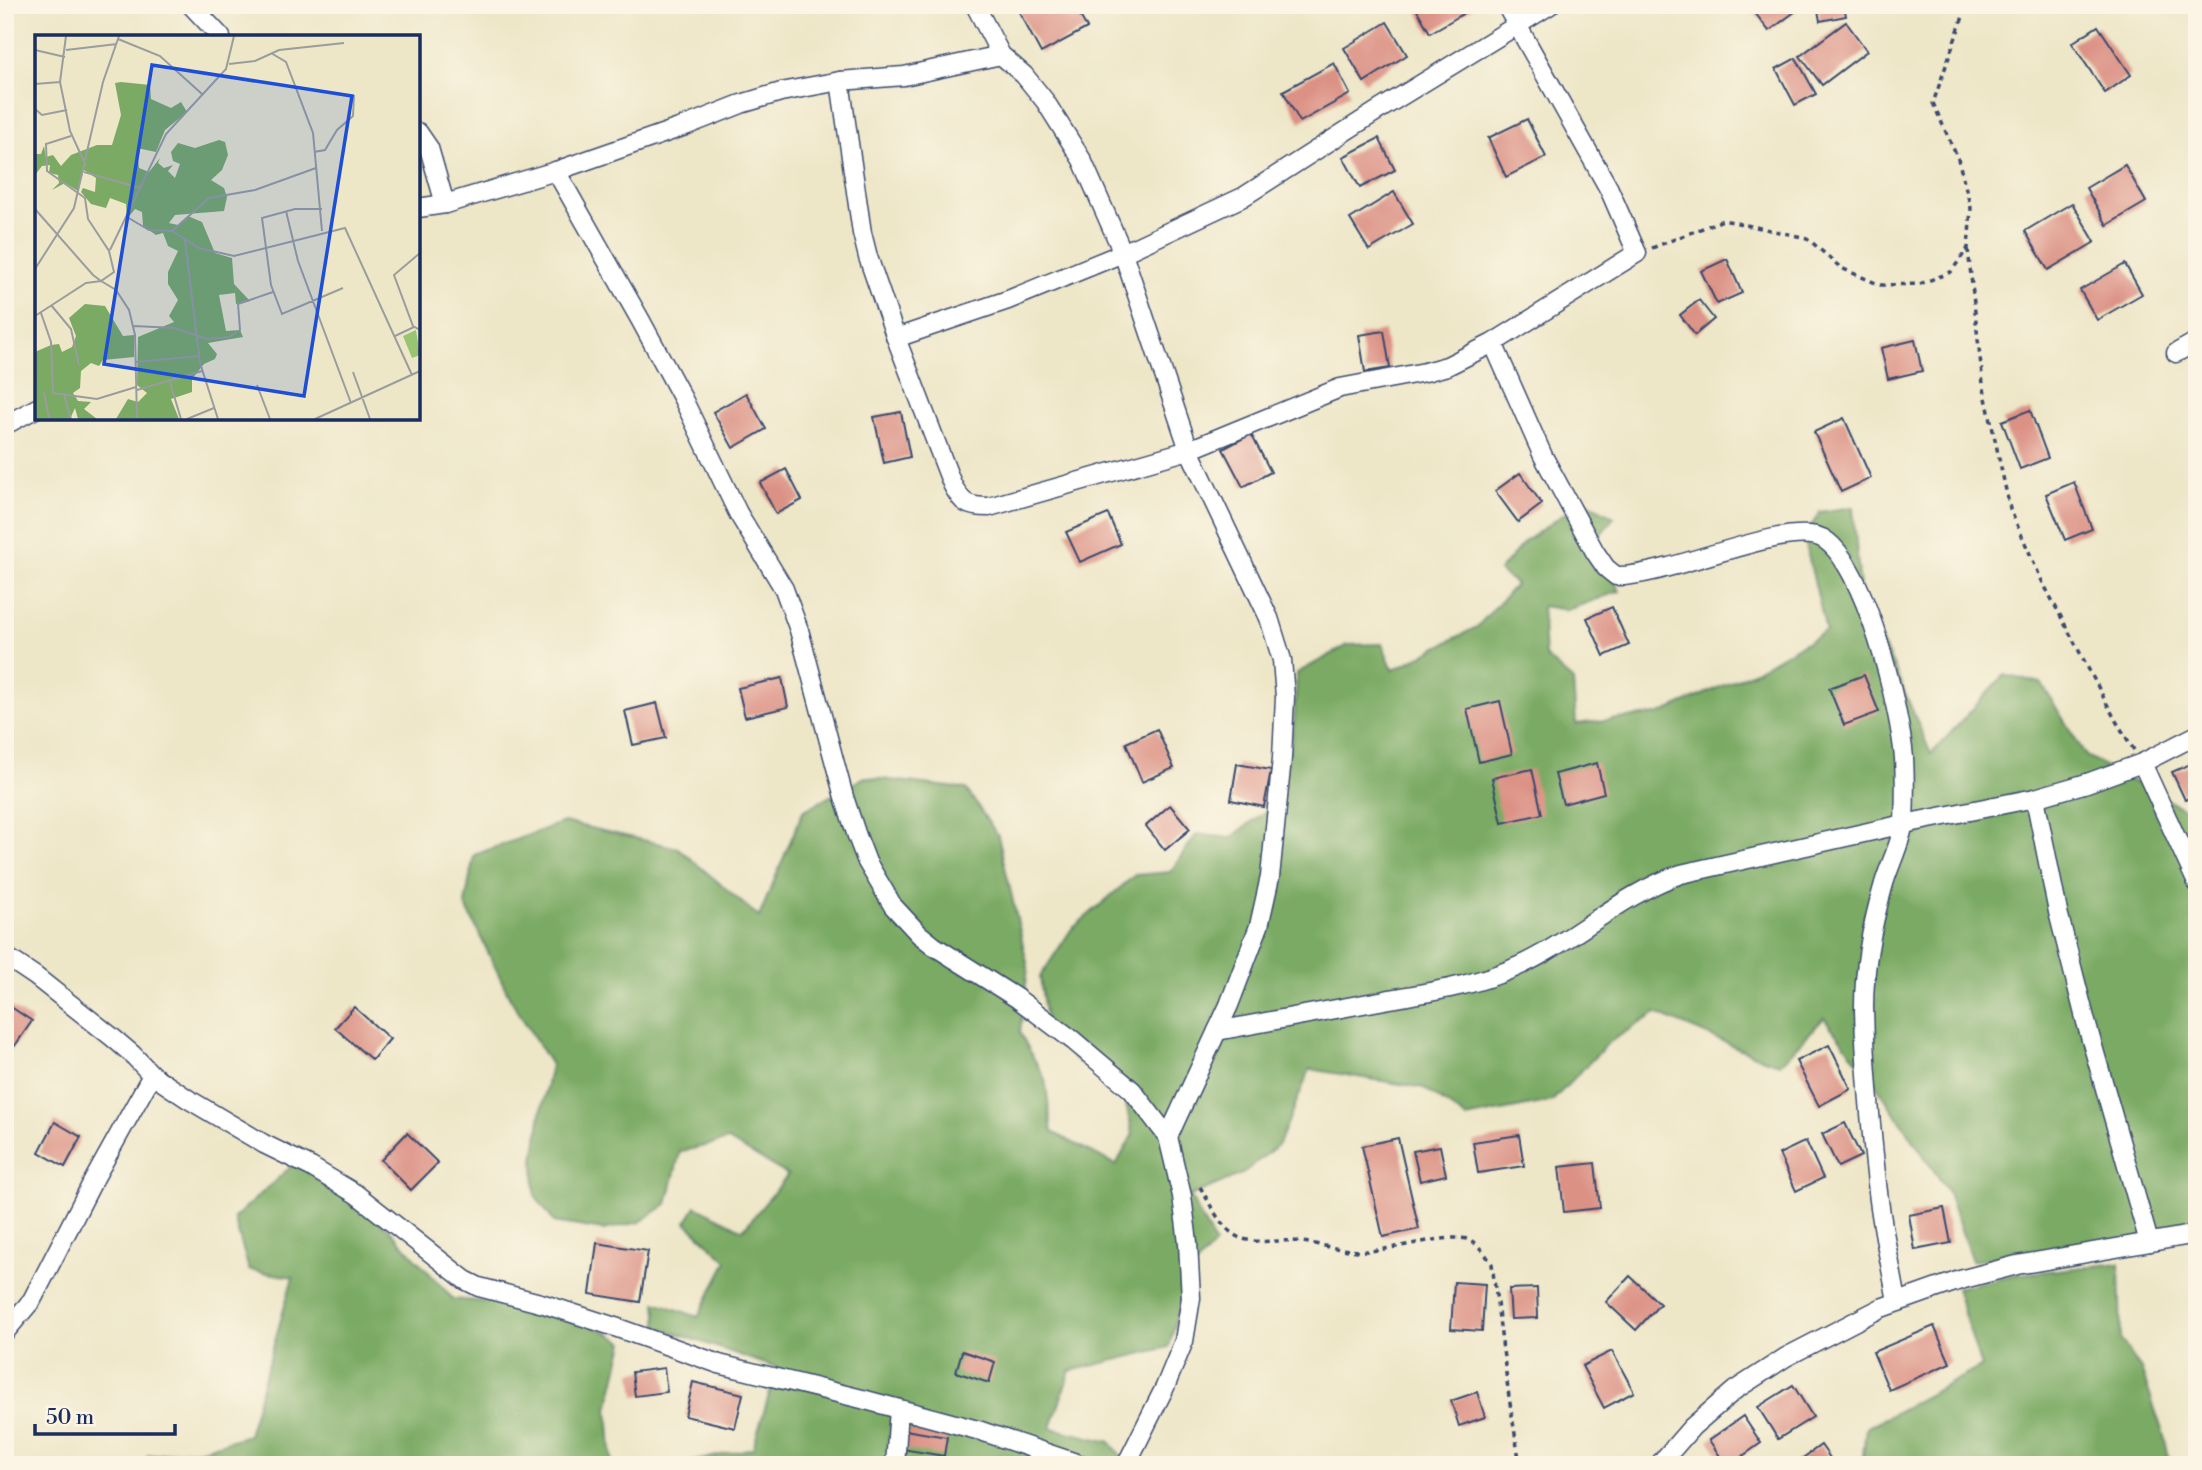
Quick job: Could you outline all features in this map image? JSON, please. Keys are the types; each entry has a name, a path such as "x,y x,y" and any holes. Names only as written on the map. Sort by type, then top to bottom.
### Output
{"street":[{"path":"191,5 219,35"},
{"path":"975,5 1001,55 1024,75 1082,160 1123,253 1189,450 1269,618 1282,660 1285,697 1282,758 1270,877 1259,926 1229,1005 1168,1137"},
{"path":"840,81 862,233 874,280 960,500 972,507 989,508 1189,450 1333,390 1447,366 1493,344 1637,253 1609,189 1506,5"},
{"path":"896,338 1008,300 1123,253 1243,197 1550,5"},
{"path":"420,208 445,204 556,171 781,92 840,81 904,76 1001,55"},
{"path":"420,135 429,148 445,204"},
{"path":"556,171 665,365 738,513 784,589 799,630 857,836 867,862 893,906 934,946 1018,999 1074,1041 1132,1090 1168,1137 1182,1196 1191,1298 1184,1341 1165,1388 1126,1465"},
{"path":"2176,353 2197,341"},
{"path":"1493,344 1543,456 1595,552 1606,568 1616,576 1643,575 1723,552 1803,534 1822,538 1838,552 1849,568 1865,604 1886,670 1904,758 1904,824 1883,886 1870,945 1864,1004 1878,1194 1897,1302"},
{"path":"5,425 35,409"},
{"path":"1217,1031 1461,986 1543,954 1664,880 1704,867 2035,798 2142,763 2197,736"},
{"path":"2142,763 2197,883"},
{"path":"2035,798 2058,912 2080,998 2149,1242"},
{"path":"5,956 35,976 112,1037 152,1075 264,1144 311,1167 356,1194 456,1275 479,1287 544,1304 719,1364 981,1431 1082,1465"},
{"path":"5,1332 32,1300 92,1183 152,1075"},
{"path":"1659,1465 1692,1427 1735,1390 1786,1357 1897,1302 1960,1280 2017,1265 2197,1234"},
{"path":"895,1465 899,1409"}],"path":[{"path":"1967,5 1933,103 1958,159 1970,208 1968,248 1983,384 2010,509 2042,581 2116,721 2142,763"},
{"path":"1637,253 1723,220 1807,238 1841,268 1880,285 1920,284 1951,272 1968,248"},
{"path":"1195,1180 1227,1228 1239,1238 1256,1241 1296,1241 1340,1250 1367,1251 1449,1238 1469,1240 1482,1250 1492,1264 1520,1465"}],"green space":[{"path":"1584,500 1614,517 1594,543 1620,591 1567,610 1542,606 1545,656 1573,681 1576,724 1660,714 1751,673 1826,631 1804,538 1820,512 1853,507 1861,601 1892,663 1931,754 2004,675 2041,683 2086,756 2197,816 2197,1228 1972,1261 1947,1190 1876,1085 1824,1018 1780,1064 1656,1013 1608,1043 1552,1101 1466,1118 1424,1088 1310,1069 1279,1144 1242,1174 1190,1196 1215,1244 1188,1274 1169,1347 1070,1371 1051,1428 1110,1442 1128,1465 677,1465 753,1448 777,1368 658,1327 656,1302 698,1317 727,1261 686,1222 696,1206 743,1230 788,1175 728,1140 680,1152 667,1204 640,1222 603,1230 554,1222 535,1195 534,1160 551,1065 510,998 465,904 474,855 564,822 678,848 759,917 803,811 865,777 966,789 998,836 1028,967 1020,1033 1045,1079 1052,1132 1116,1165 1133,1134 1124,1097 1048,1038 1040,977 1071,930 1135,875 1170,872 1197,834 1231,838 1281,799 1294,722 1297,673 1348,645 1382,644 1393,670 1477,627 1516,584 1499,571 1524,542"},
{"path":"296,1162 333,1184 390,1230 453,1299 563,1308 624,1342 608,1409 612,1465 147,1465 147,1456 203,1449 248,1435 293,1277 249,1270 234,1218"},
{"path":"2119,1263 2121,1340 2141,1369 2171,1465 1862,1465 1866,1428 1981,1367 1956,1288 2012,1275"}],"building":[{"path":"1028,5 1074,5 1087,28 1041,53 1018,10"},
{"path":"1414,5 1471,5 1473,8 1430,33"},
{"path":"1749,5 1804,5 1769,31"},
{"path":"1817,5 1844,5 1846,16 1820,21"},
{"path":"1387,22 1407,55 1364,82 1344,48"},
{"path":"1846,22 1867,51 1822,85 1800,56"},
{"path":"2098,26 2131,75 2105,93 2072,43"},
{"path":"1796,58 1816,94 1795,105 1776,69"},
{"path":"1334,63 1350,94 1300,122 1283,91"},
{"path":"1527,119 1546,157 1506,177 1488,138"},
{"path":"1379,138 1395,170 1360,188 1343,157"},
{"path":"2125,165 2146,202 2107,225 2086,188"},
{"path":"1394,192 1413,224 1369,250 1350,219"},
{"path":"2072,203 2095,242 2048,270 2025,231"},
{"path":"1727,259 1742,293 1717,304 1701,271"},
{"path":"2125,264 2142,294 2097,320 2080,290"},
{"path":"1699,300 1714,319 1695,335 1680,315"},
{"path":"1384,331 1390,368 1365,372 1359,335"},
{"path":"1915,340 1922,371 1888,379 1881,348"},
{"path":"746,393 766,429 733,448 713,412"},
{"path":"2030,410 2048,458 2020,469 2002,421"},
{"path":"901,412 910,457 884,463 874,417"},
{"path":"1844,418 1871,478 1841,492 1814,432"},
{"path":"1251,434 1271,472 1243,487 1223,449"},
{"path":"786,469 802,500 776,514 760,483"},
{"path":"1520,473 1542,504 1518,522 1495,491"},
{"path":"2074,482 2092,529 2065,540 2046,494"},
{"path":"1108,514 1121,544 1080,562 1066,532"},
{"path":"1612,607 1629,645 1604,656 1587,618"},
{"path":"1864,675 1879,712 1844,725 1829,688"},
{"path":"782,678 788,707 745,717 738,688"},
{"path":"1500,701 1512,754 1479,762 1467,709"},
{"path":"657,703 666,738 633,745 625,711"},
{"path":"1157,729 1174,768 1142,782 1126,743"},
{"path":"2197,761 2197,795 2185,800 2172,772"},
{"path":"1597,763 1604,793 1563,804 1555,774"},
{"path":"1237,764 1271,770 1264,807 1231,800"},
{"path":"1532,769 1542,814 1502,823 1492,778"},
{"path":"1170,805 1190,829 1165,850 1146,826"},
{"path":"5,1003 32,1021 14,1047 5,1040"},
{"path":"354,1007 390,1039 372,1060 335,1028"},
{"path":"1829,1045 1851,1089 1819,1106 1796,1061"},
{"path":"55,1122 81,1137 65,1167 39,1152"},
{"path":"1845,1123 1861,1156 1838,1167 1822,1134"},
{"path":"407,1133 438,1163 411,1190 381,1160"},
{"path":"1519,1135 1524,1166 1478,1173 1473,1142"},
{"path":"1398,1138 1419,1229 1383,1237 1362,1146"},
{"path":"1806,1141 1823,1178 1796,1191 1779,1154"},
{"path":"1440,1146 1446,1175 1420,1181 1413,1151"},
{"path":"1595,1163 1600,1208 1564,1212 1559,1167"},
{"path":"1944,1208 1951,1243 1915,1250 1909,1215"},
{"path":"597,1243 648,1251 640,1302 590,1294"},
{"path":"1630,1276 1660,1304 1636,1330 1606,1302"},
{"path":"1454,1282 1485,1284 1482,1331 1451,1329"},
{"path":"1537,1288 1538,1318 1511,1319 1509,1289"},
{"path":"1934,1326 1950,1363 1889,1390 1873,1352"},
{"path":"962,1351 995,1362 989,1383 956,1372"},
{"path":"1612,1351 1634,1392 1604,1408 1582,1366"},
{"path":"664,1368 667,1392 635,1396 632,1372"},
{"path":"693,1382 743,1394 735,1428 685,1416"},
{"path":"1793,1385 1813,1417 1778,1439 1758,1407"},
{"path":"1477,1392 1485,1417 1459,1426 1451,1401"},
{"path":"1743,1416 1761,1443 1730,1465 1726,1465 1709,1440"},
{"path":"905,1430 947,1437 944,1456 902,1449"},
{"path":"1821,1445 1835,1465 1803,1465 1800,1460"},
{"path":"998,1457 999,1465 963,1465 963,1463"}]}
